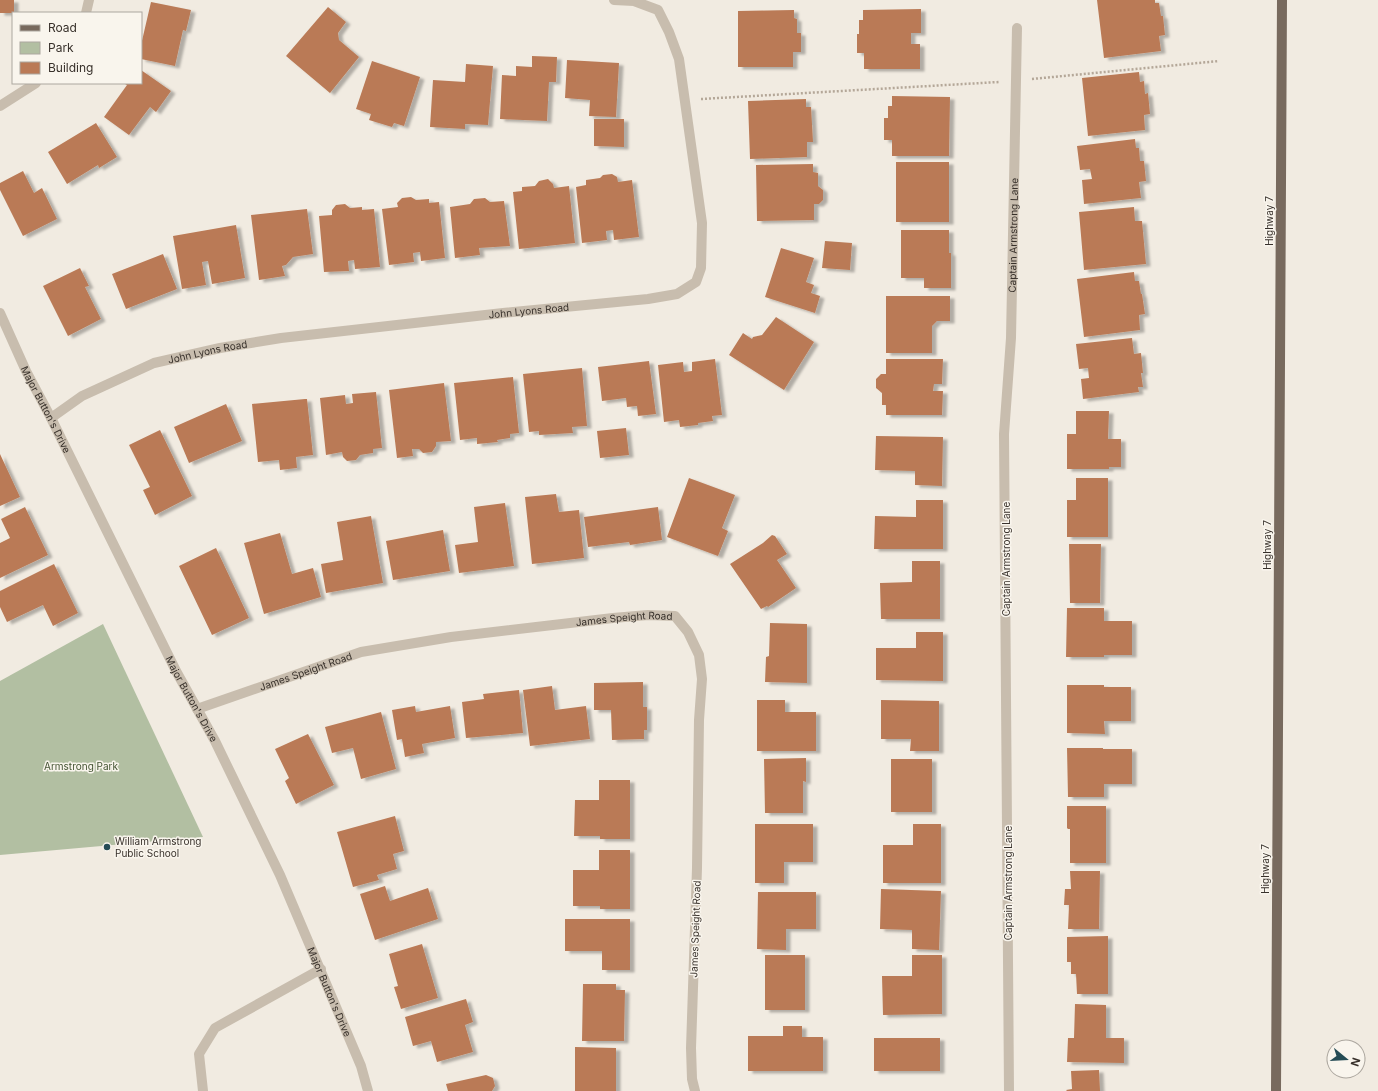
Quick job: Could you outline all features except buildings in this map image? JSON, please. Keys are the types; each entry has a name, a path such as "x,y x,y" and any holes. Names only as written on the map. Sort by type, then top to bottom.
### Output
{"main road":[{"name":"Highway 7","path":"1276,1091 1282,0"}],"street":[{"path":"86,12 89,0"},
{"name":"John Lyons Road","path":"51,418 82,396 154,363 220,348 304,336 503,313 648,299 677,294 696,282 701,268 702,222 679,58 669,32 658,10 634,1 614,0"},
{"name":"Captain Armstrong Lane","path":"1009,1091 1004,434 1011,338 1016,28"},
{"path":"0,106 34,84"},
{"name":"Major Button's Drive","path":"0,313 26,371 280,875 362,1066 368,1091"},
{"name":"James Speight Road","path":"197,709 362,652 450,637 613,618 648,615 675,616 688,632 699,656 702,679 699,720 697,868 691,1048 692,1079 695,1091"},
{"path":"203,1091 200,1054 215,1028 321,969"}],"path":[{"path":"684,100 1016,81 1219,61"}],"green space":[{"name":"Armstrong Park","path":"103,624 203,837 0,855 0,681"}],"place":[{"name":"William Armstrong Public School","path":"107,847"}]}
